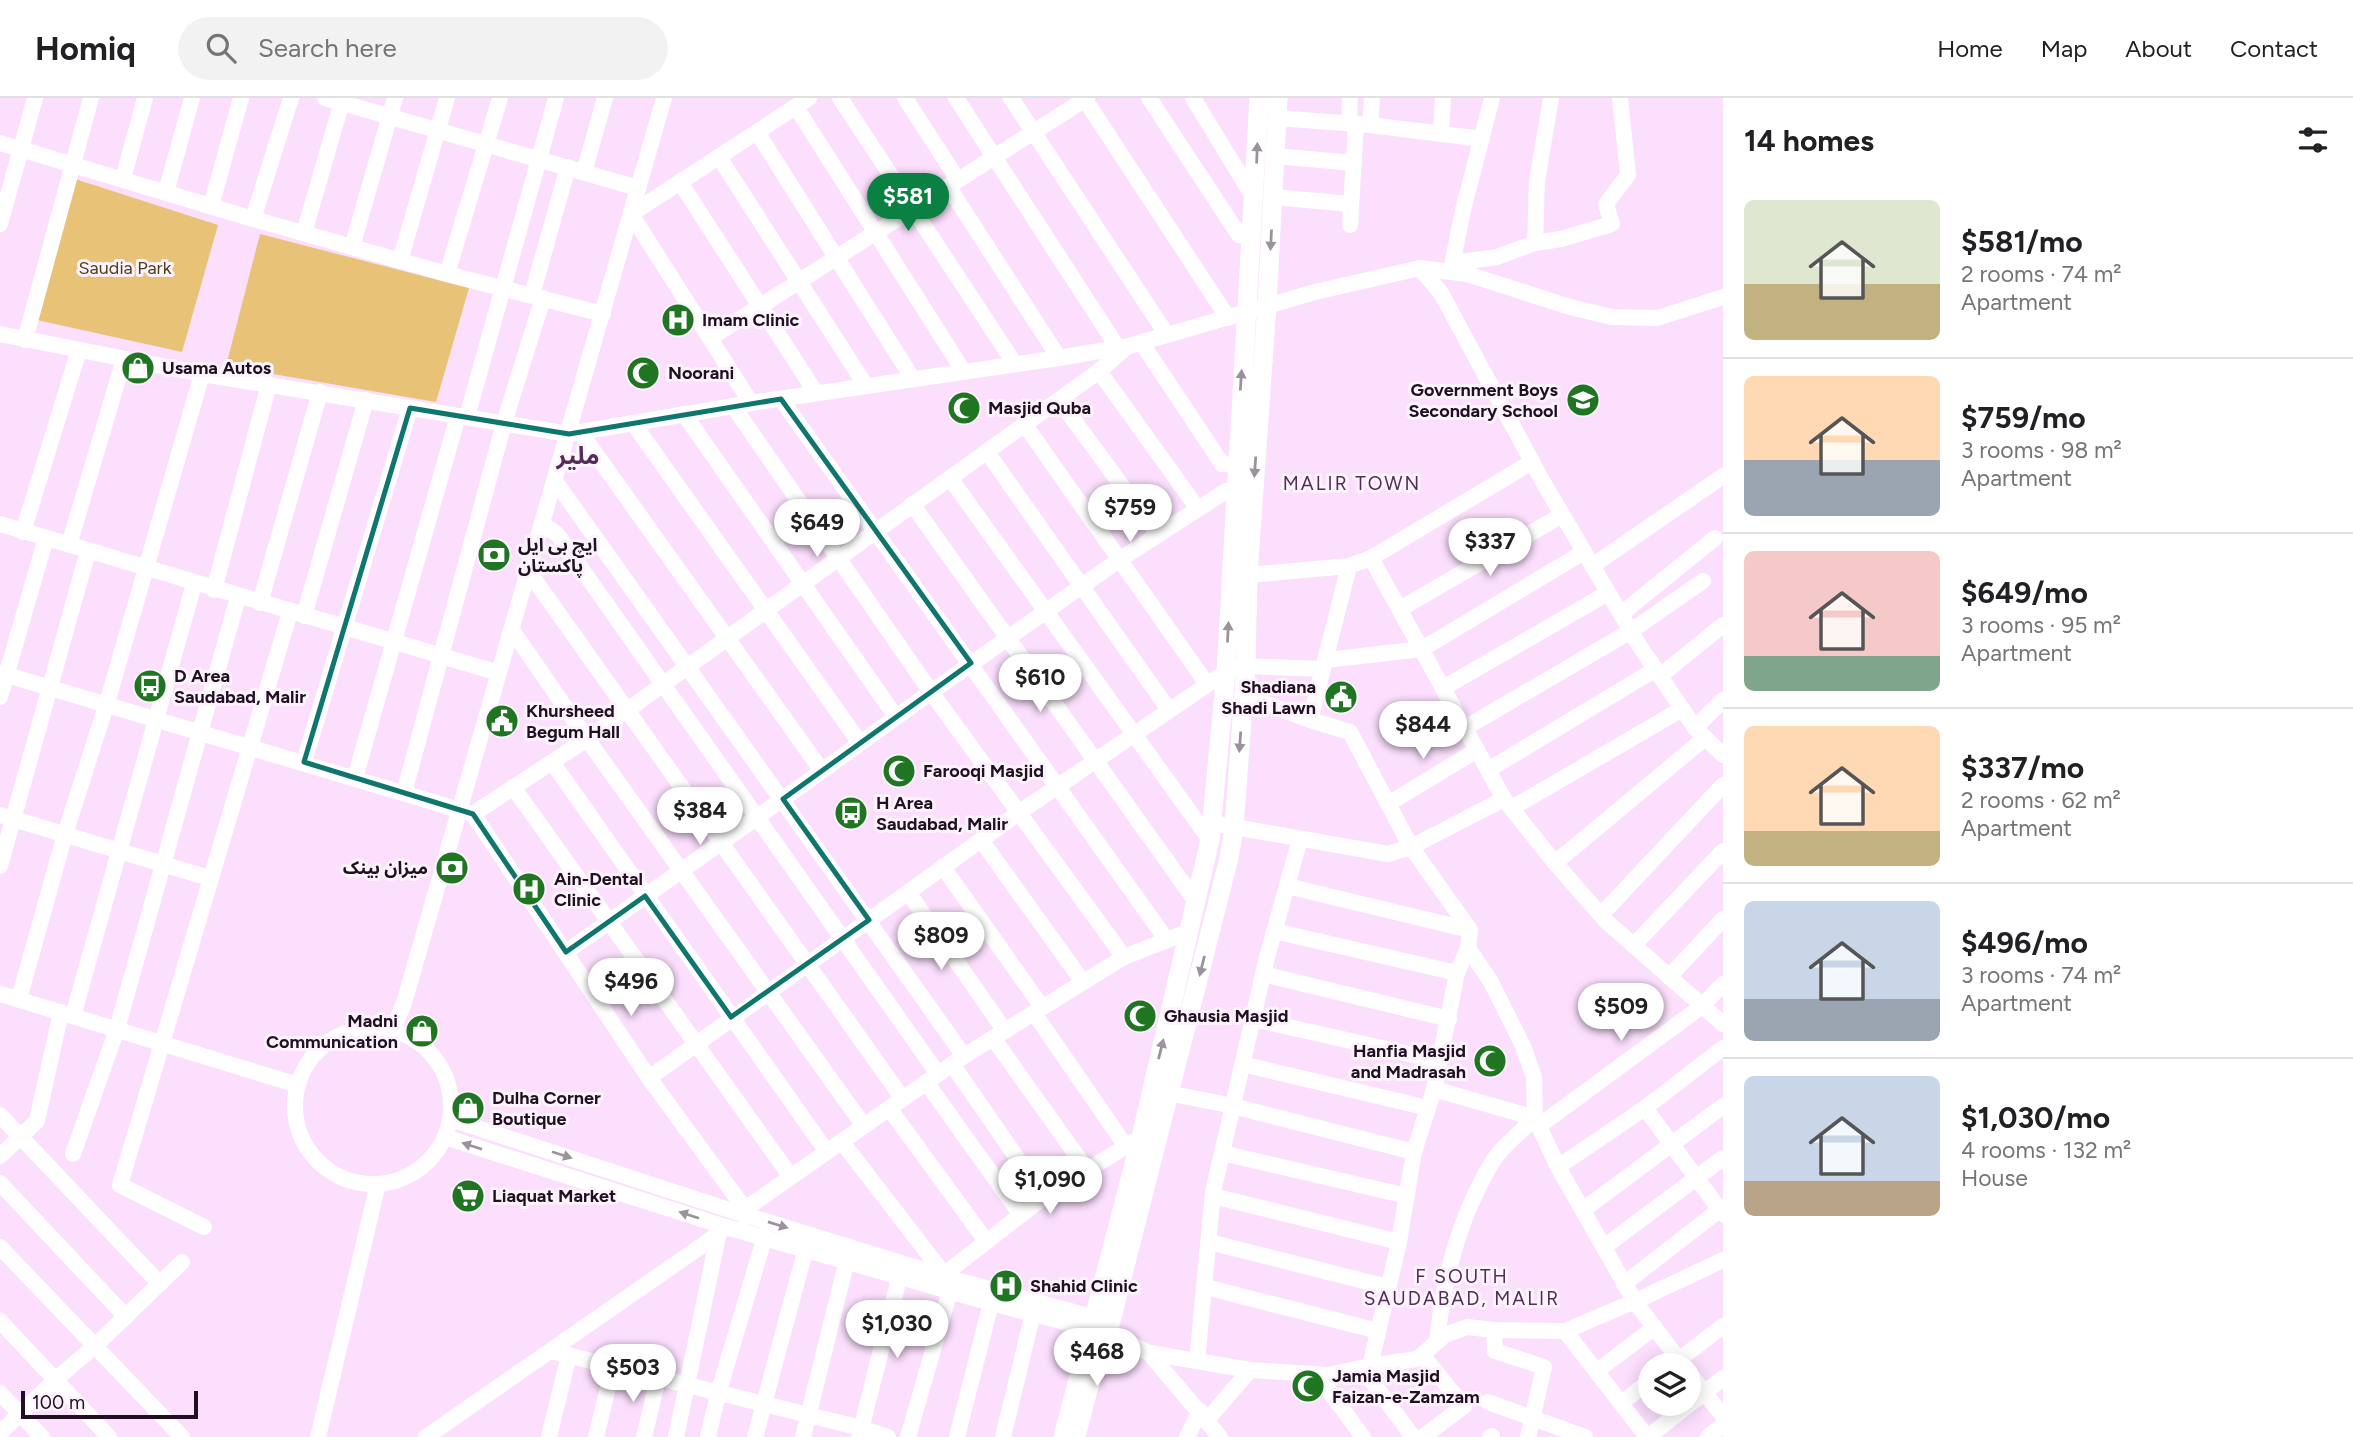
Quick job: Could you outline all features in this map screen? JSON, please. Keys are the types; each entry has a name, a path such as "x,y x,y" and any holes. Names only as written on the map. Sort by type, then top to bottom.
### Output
{"main road":[{"path":"1063,1437 1101,1325 1161,1091 1229,858 1234,827 1267,305 1259,98"},
{"path":"1076,1437 1101,1325 1133,1141 1161,1091 1211,832 1226,671 1236,488 1237,315 1251,237 1275,156 1278,98"}],"street":[{"path":"0,224 35,98"},
{"path":"25,340 91,98"},
{"path":"123,179 145,98"},
{"path":"166,192 192,98"},
{"path":"211,206 241,98"},
{"path":"253,219 291,98"},
{"path":"325,98 342,100 638,188"},
{"path":"352,247 394,98"},
{"path":"400,261 447,98"},
{"path":"447,274 500,98"},
{"path":"355,778 503,288 556,98"},
{"path":"404,793 537,296 576,170 605,98"},
{"path":"393,1030 466,812 499,673 555,481 575,433 603,314 664,98"},
{"path":"840,98 1015,365"},
{"path":"905,98 1059,358"},
{"path":"956,98 994,157 1129,345 1222,464 1236,465"},
{"path":"1011,98 1167,335"},
{"path":"1149,98 1239,235 1251,237"},
{"path":"1193,98 1264,198 1351,204"},
{"path":"1350,98 1358,124"},
{"path":"1350,225 1358,124 1372,98"},
{"path":"1441,133 1443,98"},
{"path":"1452,267 1463,210 1492,98"},
{"path":"1535,243 1537,181 1551,98"},
{"path":"0,334 202,374 575,433 781,398 1015,365 1129,345 1267,305 1420,268 1452,267 1497,257 1535,243 1561,239 1612,224 1606,204 1628,175 1620,98"},
{"path":"710,338 1085,99 1237,315"},
{"path":"304,233 342,100"},
{"path":"631,214 803,102 876,232 964,372"},
{"path":"1277,118 1358,124 1482,139"},
{"path":"757,132 914,379"},
{"path":"0,142 400,261 603,314"},
{"path":"1275,156 1354,163"},
{"path":"719,157 866,386"},
{"path":"680,182 816,393"},
{"path":"631,214 751,403"},
{"path":"1452,267 1570,307 1612,317 1657,318 1723,298"},
{"path":"1420,268 1440,293 1532,462 1631,631 1682,709 1700,733 1723,755"},
{"path":"466,812 513,787 587,739 1099,371 1129,345"},
{"path":"23,531 79,351"},
{"path":"69,545 124,359"},
{"path":"1099,371 1198,509"},
{"path":"19,999 65,834 107,703 202,374"},
{"path":"214,590 269,384"},
{"path":"260,603 320,392"},
{"path":"781,398 1166,939"},
{"path":"204,1227 120,1185 249,746 297,614 366,400"},
{"path":"1059,400 1158,535"},
{"path":"733,406 931,692 1124,957"},
{"path":"304,762 410,408"},
{"path":"684,414 897,717"},
{"path":"633,423 860,743"},
{"path":"1024,425 1207,684"},
{"path":"575,433 728,638 822,771"},
{"path":"987,452 1169,710"},
{"path":"1248,575 1349,566 1371,558 1532,462"},
{"path":"649,1077 1020,812 1226,671 1246,666 1324,664 1422,649 1588,559 1723,476"},
{"path":"950,478 1134,734 1211,832 1234,827 1388,854 1411,847 1508,803 1682,709"},
{"path":"555,481 869,919 1021,1215"},
{"path":"566,952 1119,560 1226,491 1236,488"},
{"path":"912,504 1197,903"},
{"path":"1400,609 1562,515"},
{"path":"0,524 499,673"},
{"path":"542,524 557,534 843,938 1044,1197"},
{"path":"0,697 3,673 46,538"},
{"path":"1621,614 1715,538"},
{"path":"0,866 7,817 50,687 88,551"},
{"path":"1371,558 1508,803 1555,863 1601,915 1723,1024"},
{"path":"1310,720 1349,566"},
{"path":"528,572 903,1098"},
{"path":"1465,727 1631,631 1703,581"},
{"path":"0,1156 37,1121 67,1014 119,850 194,584"},
{"path":"1443,688 1608,593"},
{"path":"73,1154 117,1029 238,597"},
{"path":"1488,770 1658,673 1723,625"},
{"path":"512,629 587,739 864,1126"},
{"path":"3,673 466,812 566,952 744,1218 765,1236 991,1303 1101,1325"},
{"path":"1243,695 1350,732 1411,847 1470,930 1468,948 1457,973 1434,1089 1414,1152 1399,1242 1378,1331 1366,1367"},
{"path":"1555,863 1700,733 1723,700"},
{"path":"1388,804 1477,750"},
{"path":"552,762 827,1152"},
{"path":"1601,915 1723,785"},
{"path":"513,787 791,1177"},
{"path":"7,817 209,878"},
{"path":"1197,1361 1213,1196 1263,974 1300,839"},
{"path":"981,840 1083,982"},
{"path":"1634,945 1723,851"},
{"path":"943,867 1038,1010 1133,1141 1044,1197 943,1274"},
{"path":"1287,886 1470,930"},
{"path":"908,892 1087,1170"},
{"path":"1670,977 1723,919"},
{"path":"426,1437 722,1229 744,1218 791,1177 945,1069 1124,957 1190,931"},
{"path":"1275,931 1457,973"},
{"path":"1468,948 1491,982 1523,1046 1534,1077 1537,1122 1558,1167 1634,1302 1672,1353"},
{"path":"1263,974 1449,1018"},
{"path":"1437,1342 1441,1300 1461,1227 1494,1158 1537,1122 1702,1006 1723,984"},
{"path":"0,994 298,1085"},
{"path":"1253,1020 1440,1061"},
{"path":"369,1028 393,1030 413,1039 430,1052 443,1069 450,1089 450,1119 445,1137 437,1152 421,1168 401,1180 378,1184 354,1182 331,1172 313,1156 300,1135 295,1111 298,1085 307,1065 323,1046 344,1033 369,1028"},
{"path":"1558,1167 1645,1108 1723,1048"},
{"path":"1242,1064 1428,1108"},
{"path":"1434,1089 1537,1122"},
{"path":"1161,1091 1233,1106 1414,1152"},
{"path":"1583,1210 1723,1107"},
{"path":"889,1108 986,1241"},
{"path":"1624,1284 1722,1210 1645,1108"},
{"path":"0,1115 160,1283"},
{"path":"450,1119 744,1218 943,1274 1101,1325 1149,1353 1220,1437"},
{"path":"445,1137 722,1229"},
{"path":"842,1142 943,1274"},
{"path":"1222,1153 1407,1196"},
{"path":"1604,1247 1723,1158"},
{"path":"0,1183 126,1317"},
{"path":"318,1437 378,1184"},
{"path":"1213,1196 1399,1242"},
{"path":"676,1437 722,1229"},
{"path":"708,1437 718,1394 765,1236"},
{"path":"1209,1242 1388,1287"},
{"path":"0,1247 182,1437"},
{"path":"755,1437 806,1248"},
{"path":"1149,1353 1250,1370 1328,1375 1417,1359 1445,1335 1467,1327 1565,1331 1723,1260"},
{"path":"803,1437 847,1261"},
{"path":"0,1433 182,1262"},
{"path":"860,1432 900,1275"},
{"path":"1206,1287 1378,1331"},
{"path":"908,1437 950,1291"},
{"path":"957,1437 991,1303"},
{"path":"1003,1437 1033,1313"},
{"path":"0,1321 109,1437"},
{"path":"1695,1353 1723,1326"},
{"path":"1597,1371 1655,1327"},
{"path":"1494,1330 1495,1352 1544,1367 1528,1437"},
{"path":"1565,1331 1647,1437 1723,1378"},
{"path":"551,1351 888,1437"},
{"path":"548,1437 569,1355"},
{"path":"1422,1355 1464,1406 1423,1437"},
{"path":"596,1437 613,1367"},
{"path":"1366,1367 1413,1437"},
{"path":"1187,1437 1203,1416 1250,1370"},
{"path":"1328,1375 1327,1388 1363,1437"},
{"path":"644,1437 658,1379"},
{"path":"1622,1403 1638,1390"},
{"path":"1701,1391 1723,1416"},
{"path":"0,1393 42,1437"},
{"path":"1488,1402 1585,1437"},
{"path":"1708,1437 1723,1425"}],"highlighted area":[{"path":"781,399 971,663 783,799 869,920 731,1017 645,896 566,952 473,814 304,762 410,408 569,434"}],"green space":[{"name":"Saudia Park","path":"75,179 218,225 182,352 37,320"},
{"path":"260,234 469,288 436,402 226,366"}],"place":[{"name":"Imam Clinic","path":"678,320"},
{"name":"Usama Autos","path":"138,368"},
{"name":"Noorani","path":"643,373"},
{"name":"Government Boys Secondary School","path":"1583,400"},
{"name":"Masjid Quba","path":"964,408"},
{"name":"ایچ بی ایل پاکستان","path":"494,555"},
{"name":"D Area Saudabad, Malir","path":"150,686"},
{"name":"Shadiana Shadi Lawn","path":"1341,697"},
{"name":"Khursheed Begum Hall","path":"502,721"},
{"name":"Farooqi Masjid","path":"899,771"},
{"name":"H Area Saudabad, Malir","path":"851,813"},
{"name":"میزان بینک","path":"452,868"},
{"name":"Ain-Dental Clinic","path":"529,889"},
{"name":"Ghausia Masjid","path":"1140,1016"},
{"name":"Madni Communication","path":"422,1031"},
{"name":"Hanfia Masjid and Madrasah","path":"1490,1061"},
{"name":"Dulha Corner Boutique","path":"468,1108"},
{"name":"Liaquat Market","path":"468,1196"},
{"name":"Shahid Clinic","path":"1006,1286"},
{"name":"Jamia Masjid Faizan-e-Zamzam","path":"1308,1386"}],"district":[{"name":"ملیر","path":"578,456"},
{"name":"MALIR TOWN","path":"1352,483"},
{"name":"F SOUTH SAUDABAD, MALIR","path":"1462,1287"}]}
